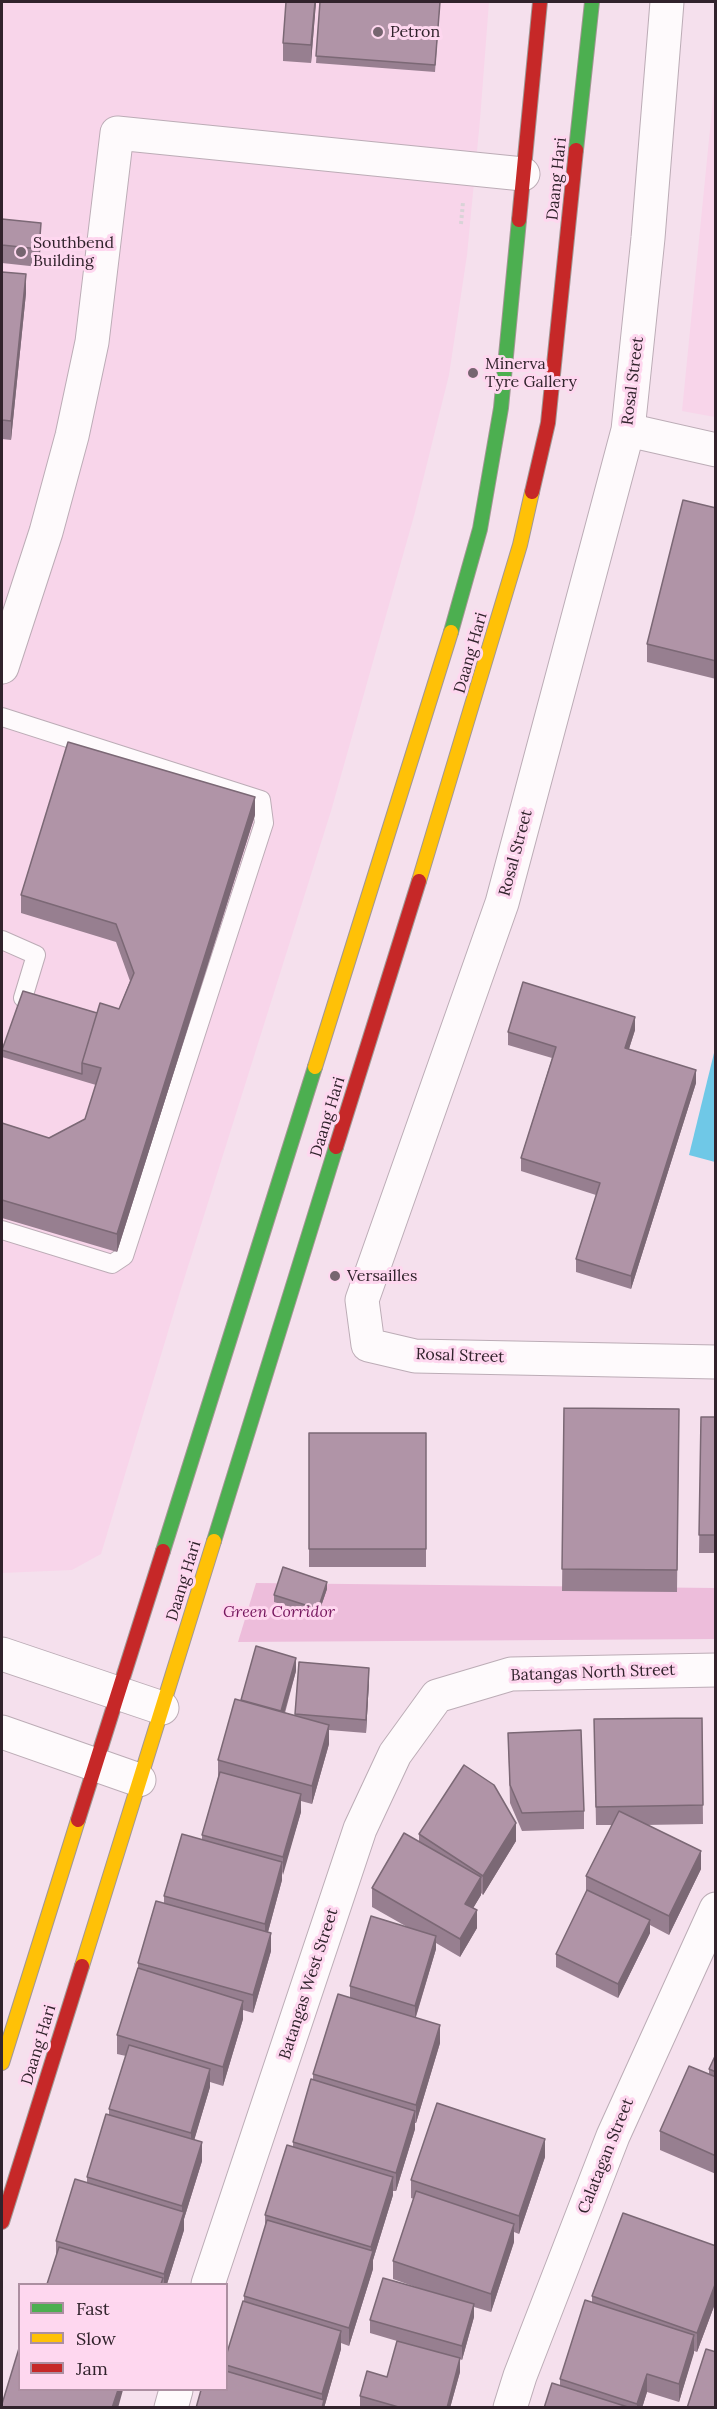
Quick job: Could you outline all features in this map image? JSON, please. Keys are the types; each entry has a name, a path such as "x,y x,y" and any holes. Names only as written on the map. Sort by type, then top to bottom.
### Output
{"main road":[{"name":"Daang Hari","path":"2,2062 440,671 480,529 501,408 540,2"},
{"name":"Daang Hari","path":"2,2222 472,709 520,545 548,423 592,2"}],"street":[{"name":"Rosal Street","path":"667,2 648,238 628,430 502,903 362,1300 368,1345 415,1356 716,1362"},
{"path":"2,667 46,532 75,424 92,342 117,133 523,174"},
{"path":"628,430 716,450"},
{"path":"2,1654 162,1708"},
{"name":"Batangas North Street","path":"437,1696 511,1674 716,1670"},
{"name":"Batangas West Street","path":"208,2283 360,1829 394,1754 437,1696"},
{"path":"2,1732 139,1780"},
{"name":"Calatagan Street","path":"510,2408 520,2376 612,2136 716,1909"},
{"path":"171,2408 176,2391"}],"lane":[{"path":"2,717 261,801 264,823 124,1256 112,1264 2,1230"},
{"path":"2,940 36,956 23,998"}],"shaded area":[{"path":"2,2 489,2 467,255 449,375 414,516 331,811 180,1292 101,1554 72,1570 2,1573"},
{"path":"715,79 715,417 682,411"}],"green space":[{"name":"Green Corridor","path":"256,1583 715,1588 715,1639 238,1642"}],"water":[{"path":"716,1049 715,1162 689,1155"}],"building":[{"path":"286,2 315,2 311,45 283,43"},
{"name":"Petron","path":"320,2 440,2 435,65 316,56"},
{"path":"2,219 41,223 39,249 2,245"},
{"path":"2,272 26,274 11,421 2,420"},
{"path":"683,500 716,508 716,661 647,644"},
{"path":"68,742 255,797 117,1234 2,1200 2,1123 49,1138 85,1119 101,1068 82,1063 100,1003 119,1009 134,973 116,924 21,895"},
{"path":"523,982 635,1017 625,1048 696,1070 631,1276 576,1259 600,1183 521,1158 556,1047 508,1032"},
{"path":"23,991 97,1013 82,1063 82,1074 2,1050"},
{"path":"564,1408 679,1409 677,1570 562,1569"},
{"path":"701,1417 716,1417 716,1535 699,1535"},
{"path":"309,1433 426,1433 426,1549 309,1549"},
{"path":"283,1567 327,1582 318,1609 274,1595"},
{"path":"256,1646 296,1658 281,1711 241,1700"},
{"path":"299,1662 369,1668 366,1720 295,1714"},
{"path":"235,1699 329,1725 312,1786 218,1760"},
{"path":"702,1718 703,1805 596,1807 594,1719"},
{"path":"581,1730 584,1811 522,1813 510,1785 508,1733"},
{"path":"464,1765 494,1785 516,1823 483,1876 419,1834"},
{"path":"220,1772 301,1794 283,1857 202,1835"},
{"path":"619,1811 701,1851 669,1916 586,1876"},
{"path":"404,1833 481,1877 465,1904 477,1910 460,1939 372,1888"},
{"path":"182,1834 282,1862 265,1924 164,1896"},
{"path":"587,1890 650,1920 618,1984 556,1954"},
{"path":"156,1901 271,1933 253,1995 138,1963"},
{"path":"371,1916 436,1936 415,2006 350,1986"},
{"path":"138,1968 243,2001 223,2067 117,2035"},
{"path":"338,1994 440,2025 416,2105 313,2074"},
{"path":"129,2045 210,2069 191,2133 109,2109"},
{"path":"716,2054 716,2072 709,2069"},
{"path":"689,2066 716,2077 716,2156 660,2131"},
{"path":"311,2079 415,2111 396,2173 293,2142"},
{"path":"437,2103 545,2139 519,2216 411,2180"},
{"path":"106,2114 202,2142 182,2206 87,2177"},
{"path":"287,2145 393,2177 371,2247 265,2215"},
{"path":"75,2179 184,2212 164,2274 56,2241"},
{"path":"416,2191 514,2224 491,2294 393,2261"},
{"path":"623,2213 716,2246 716,2282 697,2333 592,2296"},
{"path":"267,2220 373,2251 349,2328 244,2296"},
{"path":"59,2247 163,2278 161,2283 47,2283"},
{"path":"383,2278 474,2304 462,2346 370,2320"},
{"path":"585,2300 694,2335 679,2384 647,2374 637,2404 560,2379"},
{"path":"243,2301 341,2331 322,2394 228,2366 228,2350"},
{"path":"397,2341 460,2358 447,2408 402,2408 360,2396 367,2371 387,2377"},
{"path":"706,2349 716,2352 716,2408 687,2408"},
{"path":"18,2352 18,2391 118,2391 112,2408 2,2408"},
{"path":"228,2372 324,2400 322,2408 196,2408 201,2391 228,2391"},
{"path":"552,2383 631,2408 544,2408"}],"traffic: fast":[{"path":"576,150 592,2"},
{"path":"451,632 480,529 501,408 519,220"},
{"path":"163,1551 315,1067"},
{"path":"214,1541 336,1147"}],"traffic: slow":[{"path":"419,881 520,545 532,492"},
{"path":"315,1067 451,632"},
{"path":"82,1966 214,1541"},
{"path":"2,2063 78,1820"}],"traffic: jam":[{"path":"519,220 540,2"},
{"path":"532,492 548,423 576,150"},
{"path":"336,1147 419,881"},
{"path":"78,1820 163,1551"},
{"path":"2,2222 82,1966"}],"place":[{"name":"Petron","path":"378,32"},
{"name":"Southbend Building","path":"21,252"},
{"name":"Minerva Tyre Gallery","path":"473,373"},
{"name":"Versailles","path":"335,1276"}]}
